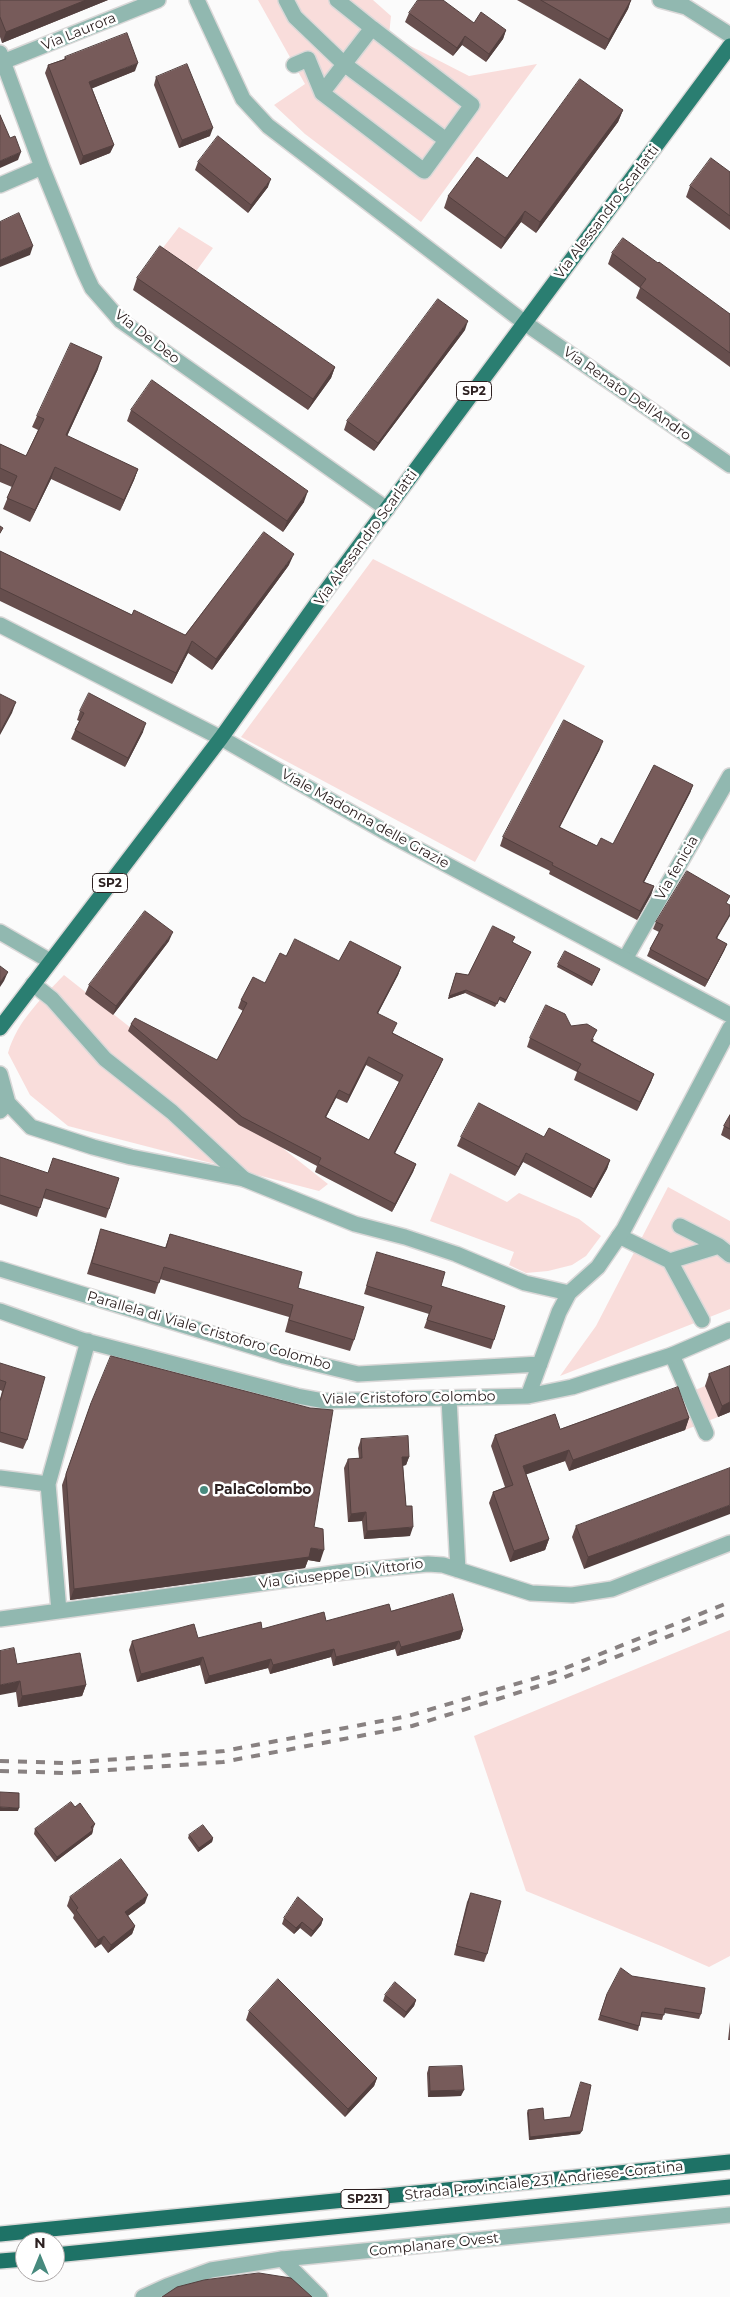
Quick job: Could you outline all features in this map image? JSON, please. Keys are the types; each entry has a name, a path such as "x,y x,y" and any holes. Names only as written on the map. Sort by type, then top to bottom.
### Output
{"highway":[{"name":"Strada Provinciale 231 Andriese-Coratina","path":"0,2234 730,2162"},
{"name":"Strada Provinciale 231 Andriese-Coratina","path":"65,2254 730,2187"},
{"path":"0,2261 15,2260"}],"main road":[{"name":"Via Alessandro Scarlatti","path":"0,1028 221,738 387,509 730,46"}],"street":[{"name":"Via Laurora","path":"1,60 158,0"},
{"name":"Via Renato Dell'Andro","path":"197,0 243,99 268,126 525,323 730,465"},
{"path":"286,0 294,17 344,64 446,140"},
{"path":"294,65 308,58 322,93 424,171 472,106 337,0"},
{"path":"660,0 686,7 730,35"},
{"path":"322,93 372,28"},
{"name":"Via De Deo","path":"1,60 42,167 92,288 121,320 387,509"},
{"path":"0,185 42,167"},
{"name":"Viale Madonna delle Grazie","path":"0,625 193,726 221,738 388,833 730,1015"},
{"name":"Via fenicia","path":"625,959 730,776"},
{"path":"0,932 50,961"},
{"path":"33,984 52,999 105,1059 172,1112 244,1179"},
{"path":"528,1396 559,1312 569,1293 598,1267 619,1236 730,1028"},
{"path":"0,1074 4,1107 31,1127 131,1157 244,1179 355,1224 405,1237 456,1254 525,1283 569,1293"},
{"path":"680,1226 724,1250"},
{"path":"619,1236 670,1261 702,1320"},
{"path":"670,1261 724,1250"},
{"name":"Parallela di Viale Cristoforo Colombo","path":"0,1269 284,1356 358,1374 540,1364"},
{"name":"Viale Cristoforo Colombo","path":"0,1311 88,1341 297,1396 324,1401 449,1400 528,1396 572,1387 672,1355 730,1330"},
{"path":"59,1611 48,1484 88,1341"},
{"path":"672,1355 706,1433"},
{"path":"449,1400 458,1570"},
{"path":"0,1478 48,1484"},
{"name":"Via Giuseppe Di Vittorio","path":"0,1619 344,1572 428,1564 443,1565 531,1593 572,1595 612,1589 730,1543"},
{"name":"Complanare Ovest","path":"143,2297 211,2270 282,2259 730,2215"},
{"path":"282,2259 320,2297"}],"shaded area":[{"path":"258,0 373,0 391,16 389,35 469,76 537,64 421,222 305,134 274,105 305,84"},
{"path":"179,227 213,248 189,281 155,258"},
{"path":"373,559 585,666 475,862 241,737"},
{"path":"64,975 328,1184 319,1191 68,1126 30,1095 8,1053 12,1041 24,1020"},
{"path":"450,1173 507,1202 519,1193 579,1219 601,1236 586,1256 572,1265 548,1271 526,1273 509,1265 514,1252 430,1221"},
{"path":"668,1187 730,1221 730,1309 560,1376 596,1326"},
{"path":"705,1386 718,1417 685,1430 673,1399"},
{"path":"730,1630 730,1956 709,1967 526,1891 474,1736"}],"building":[{"path":"0,0 86,0 6,32 0,17"},
{"path":"418,0 443,0 474,23 481,12 506,30 489,54 465,36 457,48 409,13"},
{"path":"541,0 631,0 609,39"},
{"path":"127,33 138,63 89,82 114,145 83,156 48,65"},
{"path":"187,64 213,128 182,140 156,77"},
{"path":"580,79 623,110 540,222 525,211 505,238 448,196 477,157 507,178"},
{"path":"0,115 10,138 15,136 21,152 0,161"},
{"path":"218,136 271,179 251,205 198,162"},
{"path":"711,158 730,172 730,216 690,186"},
{"path":"19,213 33,246 0,260 0,222"},
{"path":"623,238 730,314 730,353 640,287 646,279 612,253"},
{"path":"160,246 335,367 313,399 137,278"},
{"path":"438,299 468,321 378,443 347,421"},
{"path":"71,343 102,357 66,435 138,469 124,500 55,467 35,510 7,498 17,476 0,468 0,444 26,456 44,419 37,416"},
{"path":"152,380 308,491 287,521 131,410"},
{"path":"264,532 294,554 216,659 192,641 176,673 0,588 0,551 132,615 134,610 185,635"},
{"path":"89,693 146,723 128,758 75,730 84,713 80,711"},
{"path":"0,694 16,702 0,732"},
{"path":"564,720 603,741 559,827 597,846 601,838 613,844 654,765 693,785 643,882 654,886 640,911 503,837"},
{"path":"687,871 730,896 726,903 730,905 730,914 716,938 727,944 708,980 650,949 663,925 656,922"},
{"path":"145,911 173,932 116,1006 89,985"},
{"path":"493,926 515,937 512,942 531,952 506,1000 500,997 497,1004 466,990 449,996 456,973 468,975"},
{"path":"295,939 339,961 350,941 401,967 377,1013 397,1023 392,1033 443,1059 394,1153 416,1164 395,1204 318,1164 321,1158 242,1117 131,1024 135,1018 217,1060 247,1003 241,1000 253,977 265,983 280,953 286,956","holes":["369,1057 403,1075 369,1140 325,1117 339,1090 349,1095"]},
{"path":"565,951 600,969 593,983 558,964"},
{"path":"0,966 8,972 0,982"},
{"path":"546,1005 565,1014 571,1026 587,1024 597,1030 591,1041 654,1074 640,1102 577,1071 581,1064 530,1038"},
{"path":"479,1103 544,1137 549,1128 610,1160 594,1189 526,1153 519,1167 461,1137"},
{"path":"730,1115 730,1129 724,1126"},
{"path":"0,1157 48,1173 53,1158 119,1178 109,1209 46,1189 40,1208 0,1195"},
{"path":"101,1229 166,1248 170,1234 302,1272 298,1288 364,1307 354,1340 289,1320 293,1305 164,1267 159,1283 92,1263"},
{"path":"377,1252 445,1272 441,1286 505,1306 494,1340 427,1320 432,1306 367,1286"},
{"path":"111,1356 310,1408 333,1410 314,1527 323,1529 324,1550 311,1548 309,1557 74,1589 66,1474 91,1403"},
{"path":"0,1363 45,1377 27,1440 0,1432 0,1401 6,1382 0,1380"},
{"path":"730,1366 730,1402 722,1406 709,1374"},
{"path":"678,1387 689,1418 573,1460 569,1450 523,1466 549,1539 514,1551 493,1492 513,1485 495,1435 555,1414 560,1429"},
{"path":"408,1436 409,1457 402,1457 406,1506 412,1506 413,1527 367,1531 366,1512 351,1514 348,1459 362,1458 361,1439"},
{"path":"730,1468 730,1505 588,1557 576,1526"},
{"path":"453,1594 463,1630 401,1647 399,1641 336,1657 334,1649 273,1665 271,1659 209,1676 203,1657 141,1674 132,1641 194,1624 198,1638 261,1622 262,1629 324,1612 326,1621 389,1604 391,1611"},
{"path":"14,1648 17,1664 80,1653 86,1685 22,1696 20,1681 0,1685 0,1651"},
{"path":"0,1792 19,1793 19,1808 0,1807"},
{"path":"71,1802 75,1807 80,1803 95,1824 91,1827 93,1830 57,1857 35,1829"},
{"path":"203,1825 213,1838 199,1848 189,1835"},
{"path":"121,1859 148,1895 125,1912 135,1926 111,1945 104,1936 98,1940 76,1910 78,1908 70,1897"},
{"path":"471,1893 501,1901 487,1954 457,1946"},
{"path":"298,1897 323,1919 313,1931 302,1922 296,1928 284,1918"},
{"path":"621,1968 632,1976 705,1988 701,2014 665,2008 664,2015 642,2012 639,2026 600,2015 607,1994"},
{"path":"278,1979 377,2078 348,2109 249,2011"},
{"path":"395,1982 416,2000 406,2012 385,1995"},
{"path":"462,2066 464,2090 430,2091 429,2067"},
{"path":"581,2082 591,2085 582,2131 530,2137 528,2110 543,2108 544,2120 570,2117"},
{"path":"259,2273 291,2278 312,2297 162,2297 177,2287 204,2280"}],"railway":[{"path":"0,1761 66,1763 224,1751 408,1716 553,1673 730,1602"},
{"path":"0,1771 66,1773 223,1762 412,1726 555,1681 730,1612"}],"place":[{"name":"PalaColombo","path":"204,1490"}]}
